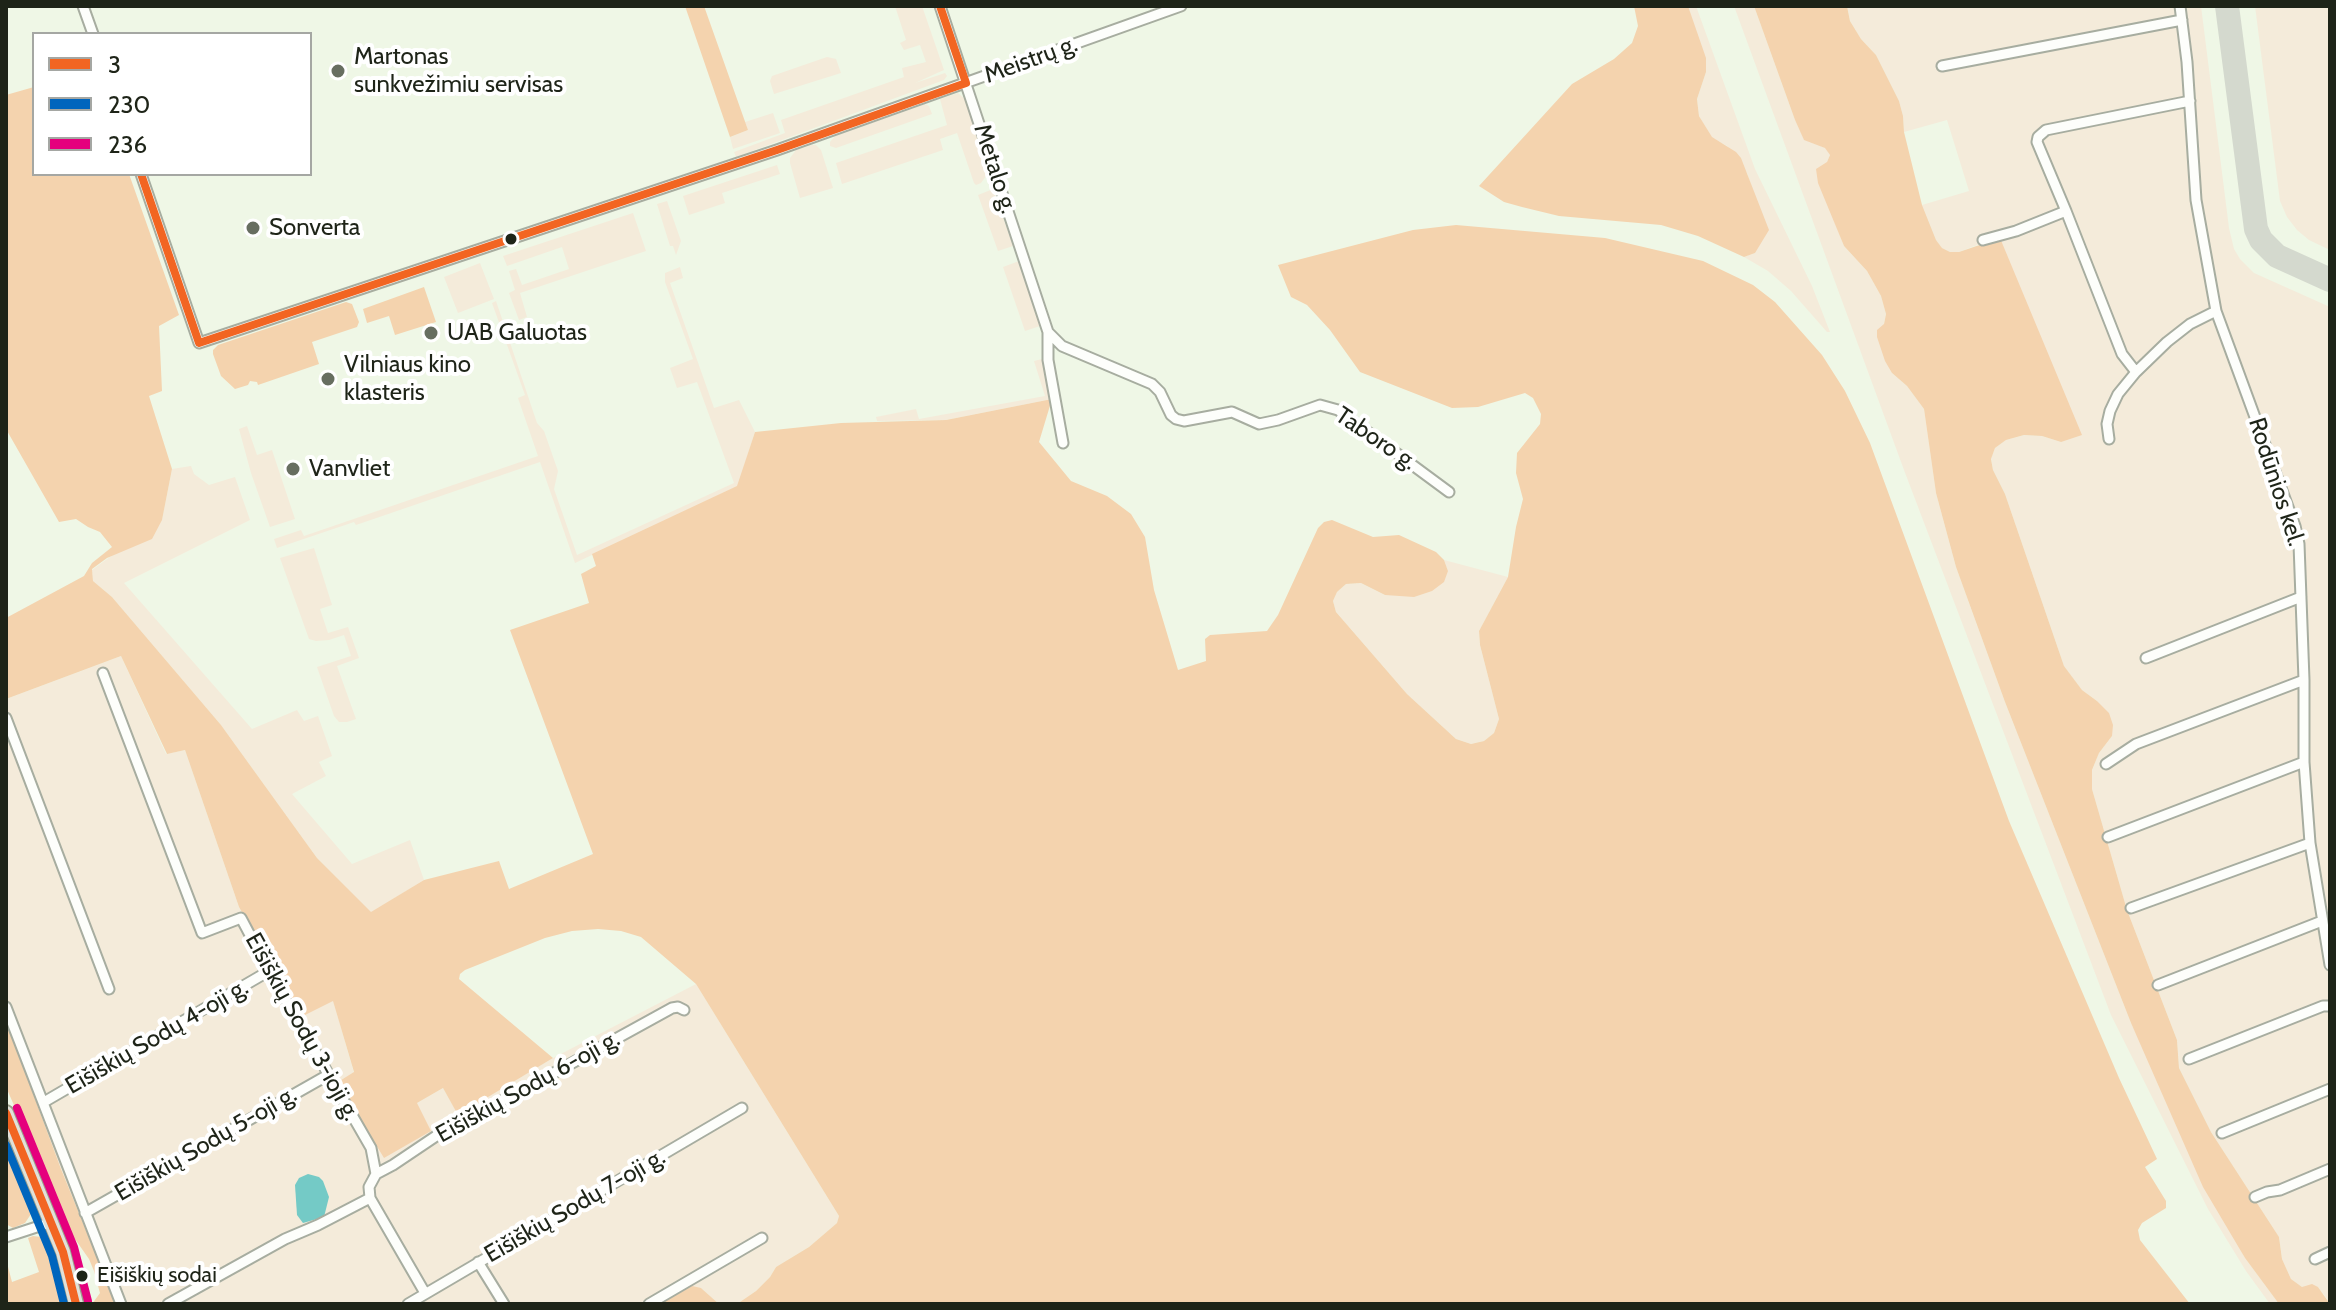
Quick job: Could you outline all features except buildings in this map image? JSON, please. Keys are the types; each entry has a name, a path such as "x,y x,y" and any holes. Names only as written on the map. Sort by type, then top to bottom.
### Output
{"main road":[{"path":"6,1113 52,1222 70,1274 76,1304"}],"street":[{"path":"83,6 92,32"},
{"name":"Metalo g.","path":"940,6 1048,332 1048,360 1063,443"},
{"name":"Meistrų g.","path":"142,176 199,343 777,150 1181,6"},
{"name":"Rodūnios kel.","path":"2180,6 2196,200 2216,311 2295,526 2300,563 2304,762 2310,843 2330,965"},
{"path":"1942,66 2182,20"},
{"path":"2136,372 2122,354 2037,142 2046,130 2190,101"},
{"path":"1983,240 2066,211"},
{"path":"2109,439 2107,424 2110,411 2118,394 2136,372 2190,324 2216,311"},
{"name":"Taboro g.","path":"1048,332 1062,346 1152,384 1176,419 1184,421 1232,412 1259,424 1320,405 1338,410 1449,492"},
{"path":"2146,658 2301,597"},
{"name":"Eišiškių Sodų 3-ioji g.","path":"103,673 202,933 241,918 371,1148 376,1174"},
{"path":"2106,764 2136,744 2304,680"},
{"path":"6,718 109,989"},
{"path":"2108,837 2304,762"},
{"path":"2131,908 2310,843"},
{"path":"2158,985 2322,921"},
{"name":"Eišiškių Sodų 4-oji g.","path":"44,1102 269,971"},
{"path":"2189,1059 2323,1006 2330,1006"},
{"path":"6,1007 121,1304"},
{"name":"Eišiškių Sodų 6-oji g.","path":"376,1174 451,1126 672,1008 684,1010"},
{"name":"Eišiškių Sodų 5-oji g.","path":"85,1213 328,1075"},
{"path":"2222,1133 2330,1089"},
{"name":"Eišiškių Sodų 7-oji g.","path":"408,1304 742,1108"},
{"path":"2255,1197 2330,1169"},
{"path":"376,1174 369,1187 370,1198 425,1293"},
{"path":"168,1304 285,1239 370,1198"},
{"path":"6,1237 52,1222"},
{"path":"649,1304 762,1238"},
{"path":"2315,1259 2330,1252"},
{"path":"478,1262 504,1304"}],"shaded area":[{"path":"685,6 704,6 748,130 730,137"},
{"path":"895,6 922,6 944,70 915,83 945,73 947,76 944,80 736,157 734,152 785,133 781,120 904,77 902,68 926,62 920,45 904,50 900,43 906,40"},
{"path":"1634,6 1688,6 1706,58 1706,72 1697,99 1699,116 1712,137 1741,158 1769,230 1755,253 1744,257 1698,236 1661,225 1559,216 1504,202 1479,186 1572,84 1614,59 1632,43 1638,26"},
{"path":"1688,6 1696,6 1755,169 1812,286 1830,332 1791,291 1768,271 1744,257 1755,253 1755,198 1747,173 1727,146 1712,138 1699,116 1697,99 1706,72"},
{"path":"1734,6 1754,6 1804,139 1826,148 1830,155 1827,162 1835,223 1844,246 1867,271 1881,296 1886,314 1884,324 1892,373 1907,386 1924,409 1936,493 1956,567 2005,702 2131,1023 2245,1258 2279,1304 2270,1304 2208,1209 2111,1015 1904,470"},
{"path":"1754,6 1847,6 1850,21 1876,55 1899,101 1922,205 1936,240 1942,248 1959,252 2000,238 2082,435 2061,442 2024,435 2006,440 1995,448 1991,459 1993,470 2005,494 2064,666 2082,690 2109,713 2113,725 2112,736 2099,753 2092,770 2092,789 2127,910 2177,1040 2179,1068 2211,1132 2279,1237 2282,1259 2291,1279 2302,1287 2312,1284 2318,1287 2330,1304 2279,1304 2245,1258 2203,1187 2131,1023 2005,702 1956,567 1936,493 1924,409 1885,361 1877,337 1877,330 1884,324 1886,314 1881,296 1867,271 1844,246 1818,183 1816,169 1827,162 1830,155 1825,148 1804,140"},
{"path":"1847,6 2201,6 2234,249 2254,273 2330,307 2330,1303 2318,1287 2302,1287 2291,1279 2282,1259 2279,1237 2211,1132 2179,1068 2177,1040 2127,910 2092,789 2092,770 2099,753 2112,736 2097,701 2082,690 2064,666 2005,494 1993,470 1991,458 1995,448 2006,440 2024,435 2061,442 1985,242 1959,252 1942,248 1922,205 1969,191 1947,120 1904,132 1899,101 1876,55 1850,21"},
{"path":"2255,6 2330,6 2330,250 2297,230 2280,201"},
{"path":"827,57 836,59 841,73 774,94 770,81 772,76"},
{"path":"32,88 32,176 130,176 179,315 159,326 162,391 149,396 172,469 162,520 152,539 107,558 92,569 93,581 112,597 221,725 317,858 371,912 424,880 499,861 509,889 593,854 510,630 589,603 581,574 596,566 592,554 737,486 755,432 841,423 946,420 1052,399 1039,442 1071,481 1107,496 1131,514 1145,537 1154,590 1178,670 1206,661 1205,639 1210,635 1267,631 1278,615 1318,528 1324,522 1332,520 1373,537 1399,535 1436,552 1444,560 1448,571 1444,582 1432,591 1414,597 1385,595 1361,583 1346,584 1333,601 1336,612 1407,694 1456,739 1471,744 1484,741 1494,733 1499,719 1479,631 1508,577 1523,499 1516,473 1517,453 1540,424 1541,414 1533,398 1525,393 1478,407 1452,408 1360,372 1330,330 1307,305 1291,297 1278,265 1413,230 1456,225 1605,238 1703,261 1753,285 1775,302 1822,355 1845,391 1870,443 2009,821 2157,1159 2145,1167 2166,1201 2166,1208 2142,1223 2138,1230 2140,1240 2190,1304 737,1304 756,1291 776,1267 809,1247 837,1223 839,1216 696,984 641,937 598,929 545,938 460,974 459,979 553,1058 458,1115 443,1088 417,1103 431,1131 384,1158 338,1082 354,1072 333,1001 301,1017 239,907 185,750 167,754 121,656 6,699 6,618 84,576 92,563 112,547 100,532 76,519 59,522 6,429 6,95"},
{"path":"958,93 965,99 989,172 981,183 974,183 957,133 940,139 943,150 842,184 836,163 947,125 940,99"},
{"path":"925,104 932,114 836,148 830,146 835,136"},
{"path":"773,113 780,133 733,149 730,137 748,130 745,122"},
{"path":"812,145 821,150 833,188 800,198 790,158 796,150"},
{"path":"777,165 780,174 722,193 725,203 689,215 683,196"},
{"path":"993,189 1013,246 998,251 978,195"},
{"path":"667,201 681,241 676,255 673,246 670,246 657,204"},
{"path":"633,213 646,251 520,293 527,317 519,320 509,293 515,290 509,271 516,269 522,285 569,269 562,247 507,266 503,256"},
{"path":"1019,261 1040,326 1025,331 1003,267"},
{"path":"480,263 494,299 458,313 444,277"},
{"path":"680,267 683,278 670,283 714,408 739,400 755,432 738,486 575,563 540,462 356,525 354,522 277,548 274,539 301,530 304,536 538,456 518,398 525,395 492,303 496,301 537,423 544,431 558,471 554,489 577,555 734,483 697,382 677,388 670,368 693,359 665,282 665,273"},
{"path":"424,287 436,322 395,335 389,316 367,323 363,309"},
{"path":"346,302 352,304 359,322 357,327 312,342 319,364 258,385 250,381 248,385 235,389 221,376 213,354 218,345"},
{"path":"1042,359 1052,399 946,420 877,421 876,417 916,409 919,419 1045,396 1034,361"},
{"path":"247,426 257,455 272,450 295,519 270,527 239,429"},
{"path":"191,466 194,474 209,485 235,477 250,520 124,583 252,729 297,710 304,721 318,716 332,756 319,762 326,776 292,794 352,864 410,840 424,880 371,913 317,858 221,725 112,597 93,581 92,570 162,519 172,469"},
{"path":"314,548 332,605 320,609 328,633 348,627 359,658 337,666 356,719 347,722 339,722 334,716 317,667 351,656 344,635 329,640 309,639 280,558"},
{"path":"1444,560 1508,577 1479,631 1499,719 1494,733 1484,741 1471,744 1456,739 1407,694 1336,612 1333,601 1346,584 1361,583 1385,595 1448,571"},
{"path":"121,656 166,754 185,750 239,907 300,1016 333,1000 354,1073 339,1082 417,1103 443,1088 458,1114 553,1058 696,984 839,1216 837,1223 809,1247 776,1267 756,1291 737,1304 719,1304 701,1288 663,1304 116,1304 61,1169 6,1020 6,699"},
{"path":"6,1020 61,1169 116,1304 92,1304 100,1293 94,1271 68,1229 6,1087"},
{"path":"6,1151 31,1214 25,1223 13,1228 6,1224"},
{"path":"41,1237 46,1245 62,1304 6,1304 6,1259 12,1282 39,1272 28,1238"},
{"path":"692,1286 701,1288 719,1304 662,1303"}],"water":[{"path":"308,1174 323,1181 329,1197 324,1217 303,1223 297,1215 295,1185 299,1178"}],"taxiway":[{"path":"2227,6 2256,229 2261,240 2277,256 2330,280"}],"transit line":[{"name":"3","path":"940,6 966,83"},
{"name":"3","path":"199,343 777,150 966,83"},
{"name":"3","path":"142,176 199,343"},
{"name":"236","path":"17,1108 74,1247 88,1301"},
{"name":"3","path":"6,1113 63,1252 76,1304"},
{"name":"230","path":"6,1145 52,1256 64,1304"}],"place":[{"name":"Martonas sunkvežimiu servisas","path":"338,71"},
{"name":"Sonverta","path":"253,228"},
{"name":"UAB Galuotas","path":"431,333"},
{"name":"Vilniaus kino klasteris","path":"328,379"},
{"name":"Vanvliet","path":"293,469"},
{"name":"Eišiškių sodai","path":"82,1276"}]}
